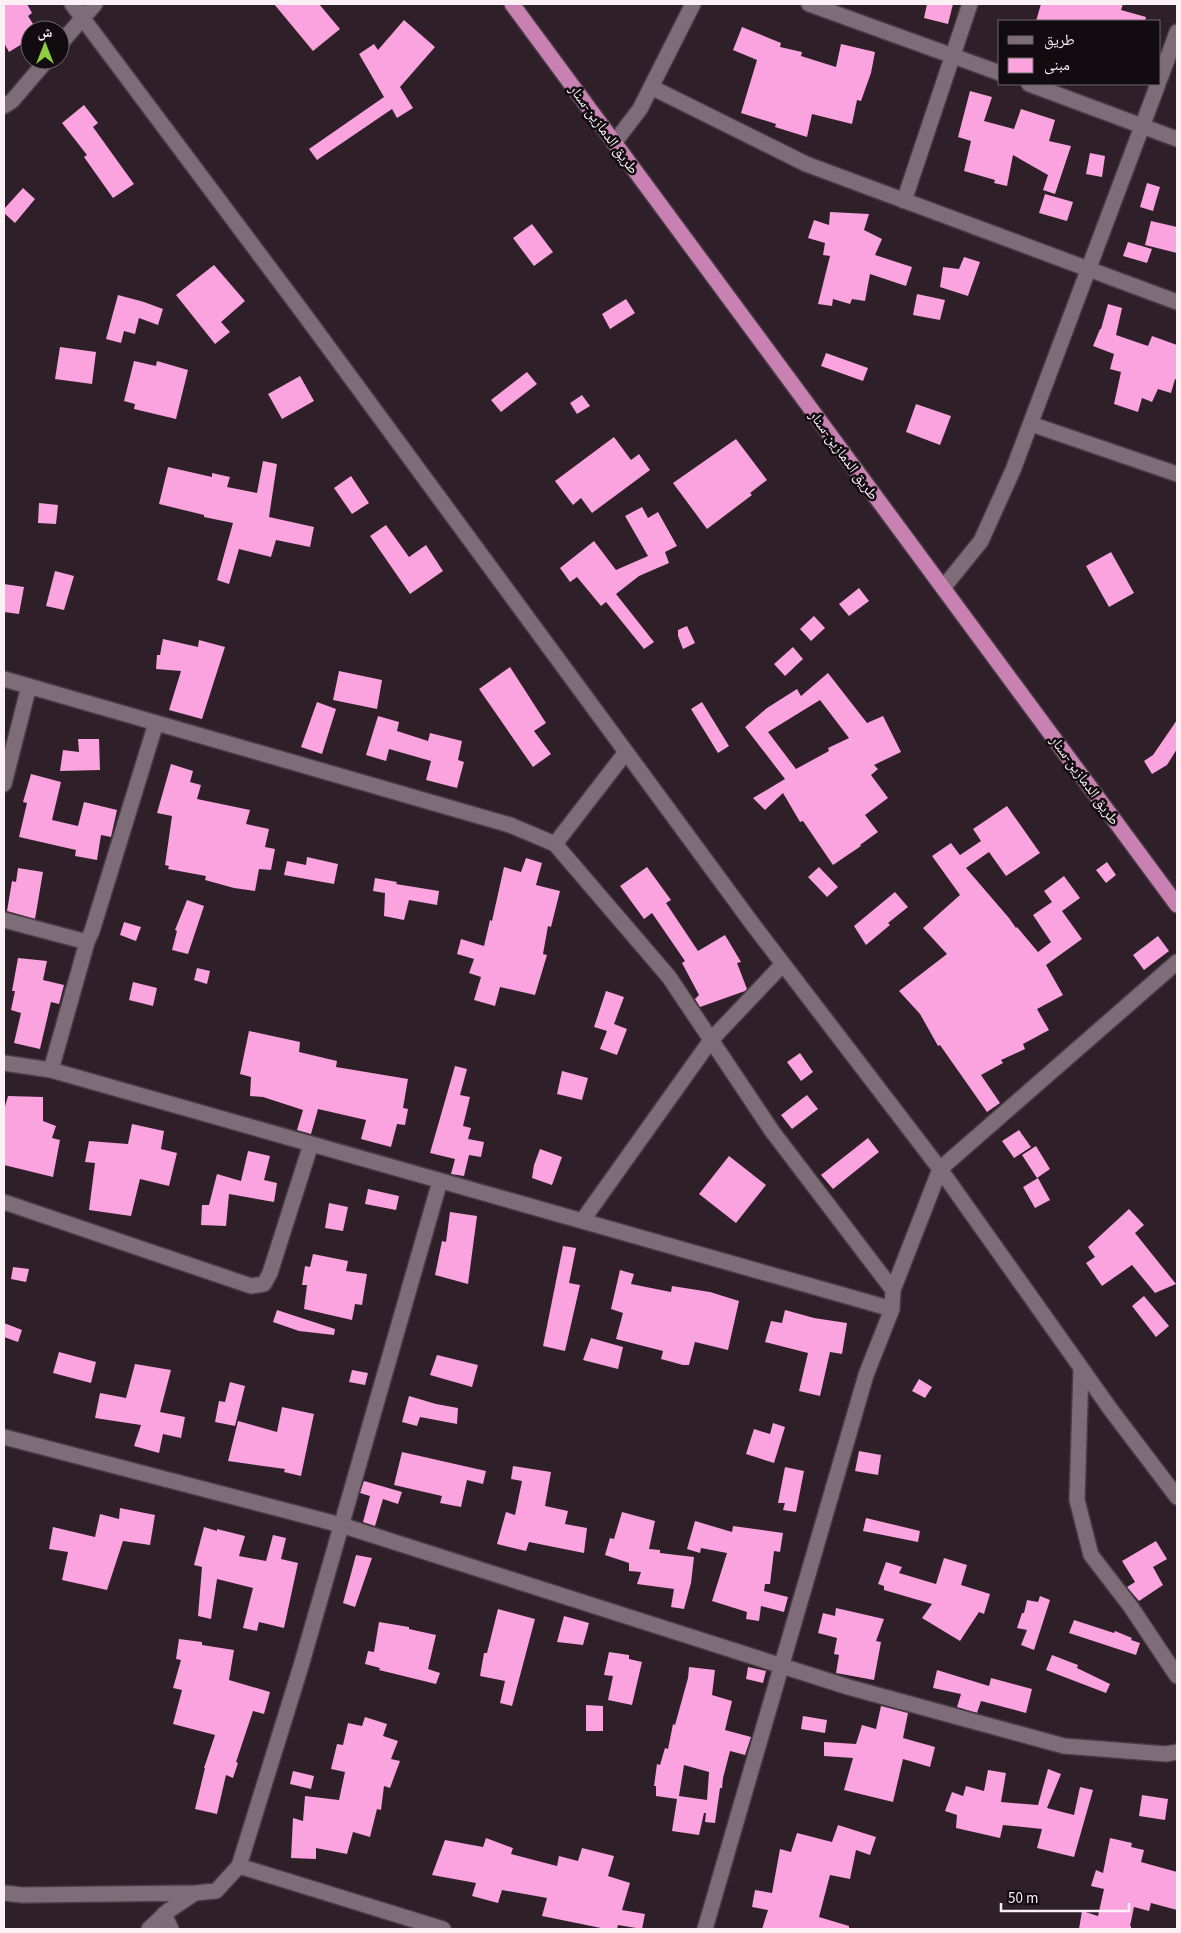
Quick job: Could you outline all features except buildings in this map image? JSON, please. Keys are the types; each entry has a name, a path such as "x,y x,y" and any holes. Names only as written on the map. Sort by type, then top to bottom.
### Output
{"highway":[{"name":"طريق الدمازين-سنار","path":"512,4 1177,906"}],"street":[{"path":"72,4 304,314 783,964 940,1169 1081,1368 1177,1497"},
{"path":"70,32 95,4"},
{"path":"614,143 640,110 692,4"},
{"path":"809,4 998,72"},
{"path":"904,201 970,4"},
{"path":"1161,75 1177,32"},
{"path":"4,106 12,101 38,70"},
{"path":"1032,85 1177,139"},
{"path":"943,588 981,542 1013,470 1158,85"},
{"path":"651,87 806,164 1177,302"},
{"path":"1030,424 1177,474"},
{"path":"4,679 510,825 555,844 669,977 772,1131 893,1290"},
{"path":"4,784 29,686"},
{"path":"51,1070 87,942 156,723"},
{"path":"555,844 626,752"},
{"path":"4,920 87,942"},
{"path":"705,1929 866,1375 892,1309 893,1290 940,1169 1177,962"},
{"path":"582,1221 711,1040 783,964"},
{"path":"4,1063 51,1070 892,1309"},
{"path":"4,1202 251,1286 264,1284 270,1273 311,1144"},
{"path":"4,1893 22,1895 194,1893 216,1891 239,1866 301,1666 440,1181"},
{"path":"1081,1368 1076,1500 1091,1555 1131,1607 1172,1655 1177,1676"},
{"path":"4,1437 341,1525 848,1687 1064,1746 1166,1754 1177,1752"},
{"path":"239,1866 443,1929"},
{"path":"149,1929 164,1914 194,1893"},
{"path":"164,1914 171,1929"}]}
